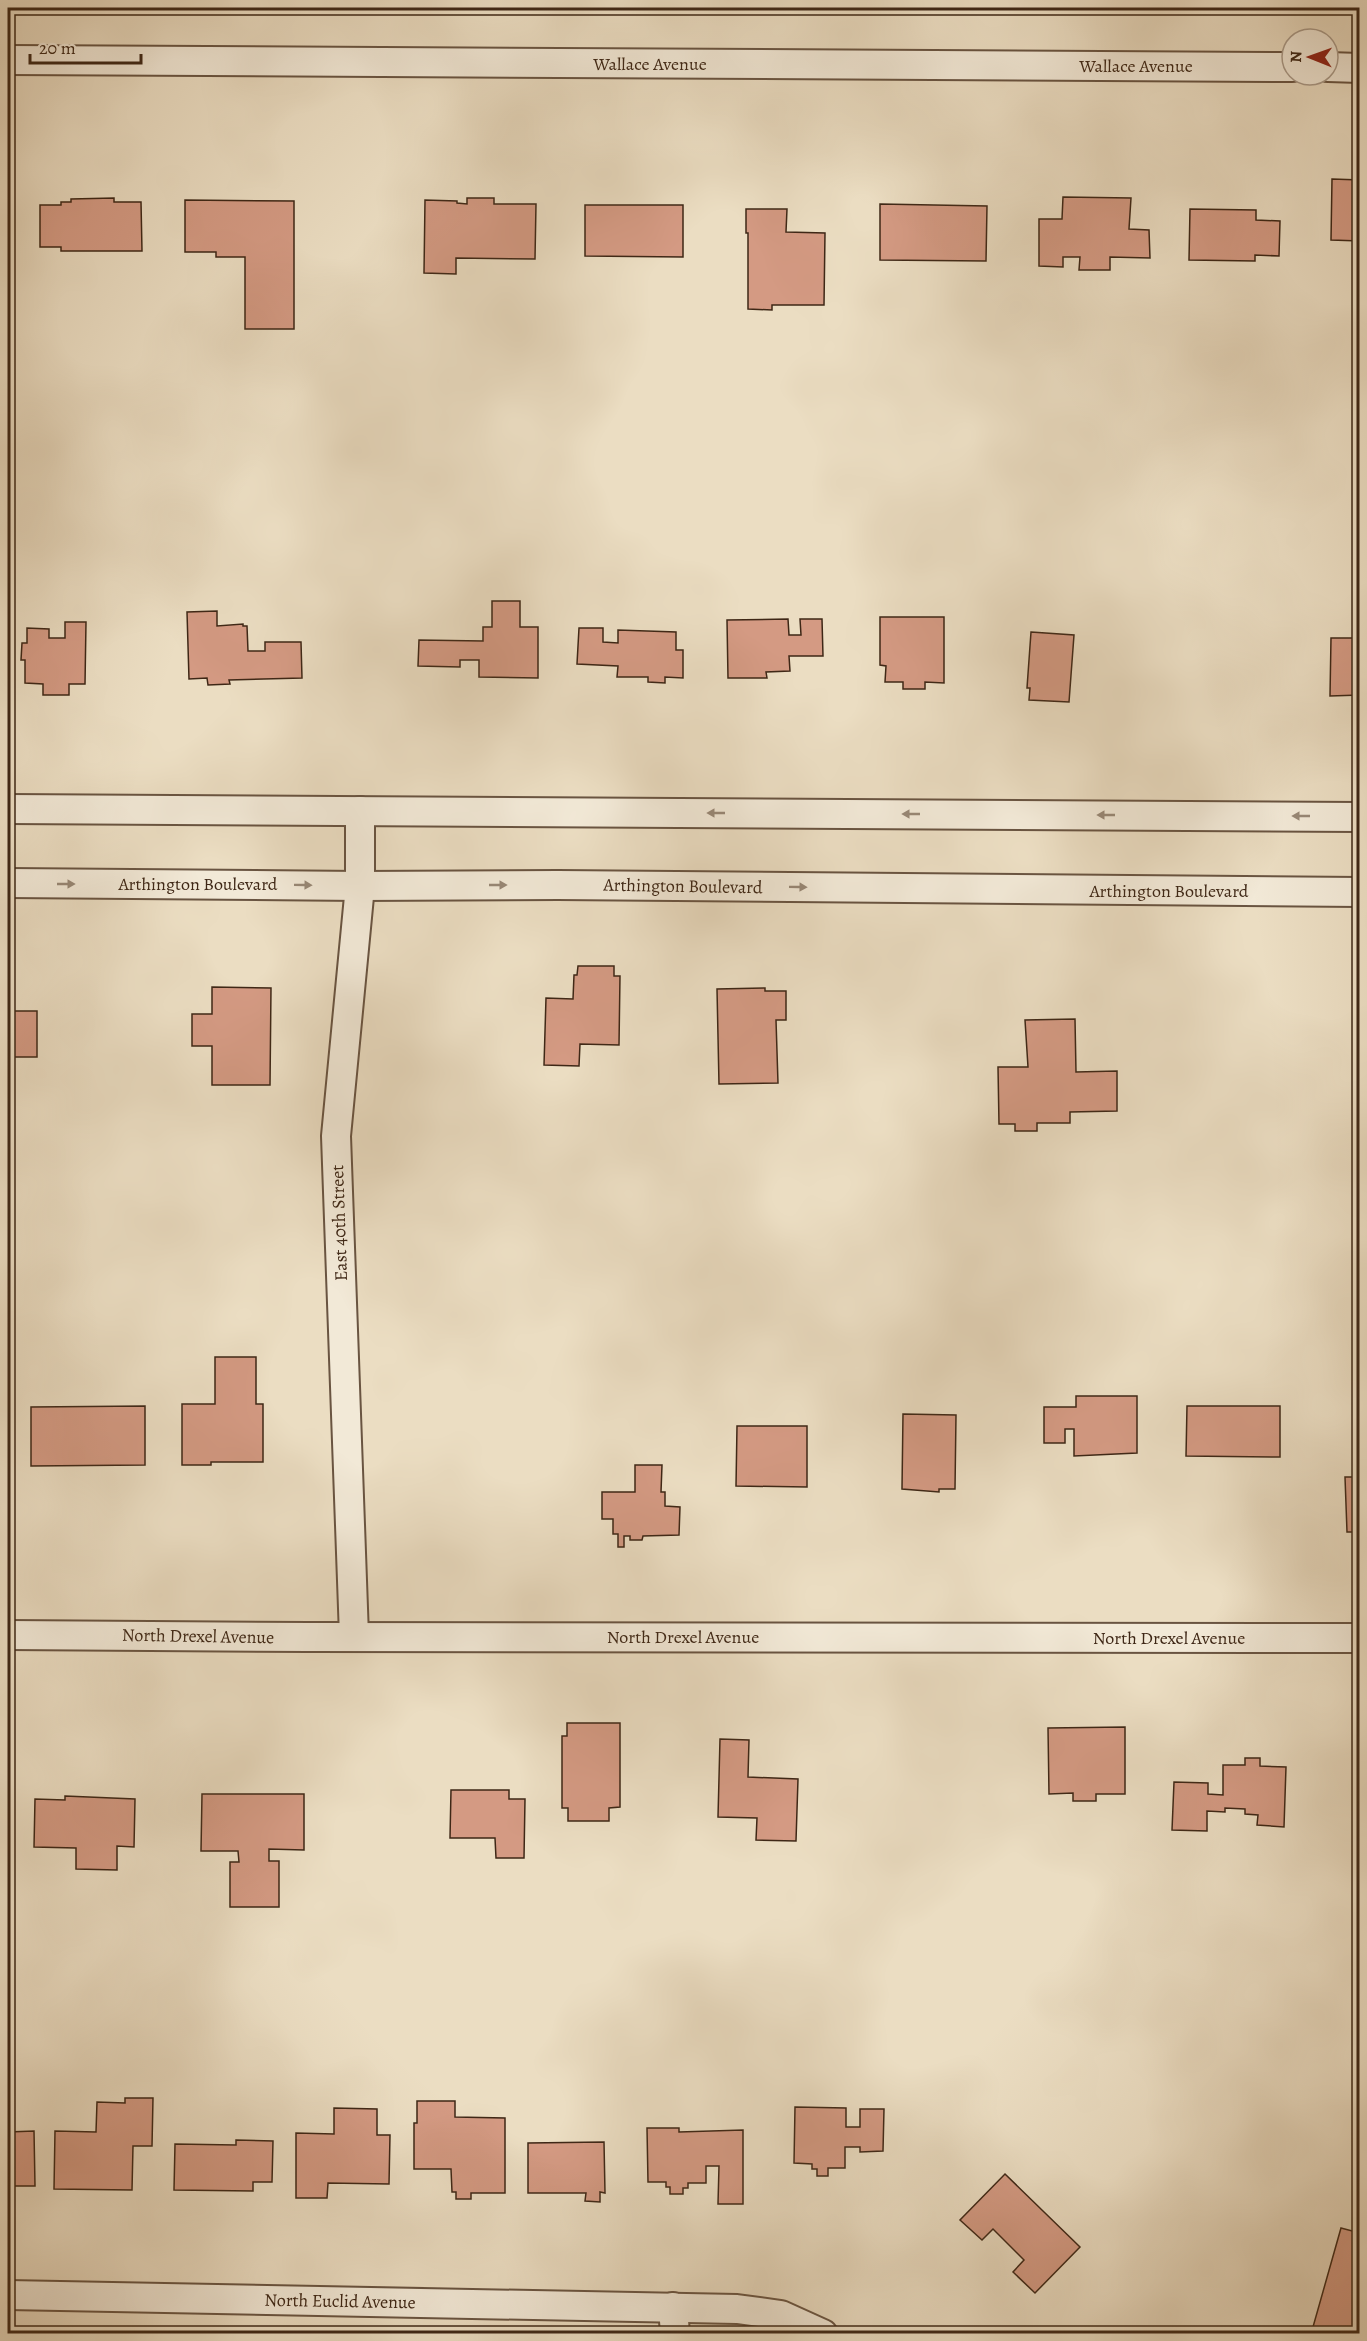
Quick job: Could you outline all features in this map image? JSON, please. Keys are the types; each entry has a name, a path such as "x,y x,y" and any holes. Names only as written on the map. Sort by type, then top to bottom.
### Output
{"street":[{"name":"Wallace Avenue","path":"8,60 1280,67"},
{"path":"1340,67 1359,68"},
{"path":"8,809 1359,817"},
{"name":"East 40th Street","path":"354,1636 336,1136 360,886 360,811"},
{"name":"Arthington Boulevard","path":"8,884 558,885 1359,892"},
{"name":"North Drexel Avenue","path":"8,1635 1359,1638"},
{"name":"North Euclid Avenue","path":"8,2295 674,2320 759,2310 781,2315 812,2331"}],"building":[{"path":"1332,179 1360,180 1360,241 1331,240"},
{"path":"1063,197 1131,198 1129,229 1149,230 1150,258 1110,257 1110,270 1079,270 1080,257 1063,257 1063,267 1039,266 1039,219 1062,219"},
{"path":"114,198 114,202 141,202 142,251 61,251 61,247 40,247 40,205 61,205 61,202 71,202 71,199"},
{"path":"467,198 494,198 494,204 536,204 535,259 456,258 456,274 424,273 425,200 457,201 457,203 467,204"},
{"path":"185,200 294,201 294,329 245,329 245,257 216,257 216,252 185,252"},
{"path":"880,204 987,206 986,261 880,260"},
{"path":"585,205 683,205 683,257 585,256"},
{"path":"746,209 787,209 786,232 825,233 824,305 772,305 772,310 748,309"},
{"path":"1190,209 1256,210 1256,220 1280,221 1279,256 1255,255 1255,261 1189,260"},
{"path":"492,601 520,601 520,627 538,627 538,678 479,677 479,660 460,660 460,667 418,666 419,640 483,641 483,627 492,627"},
{"path":"217,611 217,626 243,624 247,626 248,651 265,651 265,642 301,642 302,678 229,680 230,684 208,685 207,678 189,679 187,612"},
{"path":"880,617 944,617 944,683 925,682 925,689 903,689 903,682 885,682 886,666 880,665"},
{"path":"788,619 789,635 801,635 800,619 822,619 823,656 789,656 790,671 766,672 767,678 728,678 727,620"},
{"path":"65,622 86,622 85,684 69,684 69,695 43,695 43,684 25,683 25,660 21,660 22,643 27,643 27,628 49,629 49,638 65,638"},
{"path":"579,628 603,628 603,642 618,643 618,630 676,632 676,650 683,650 683,678 665,677 665,683 648,682 648,677 617,677 618,666 577,664"},
{"path":"1031,632 1074,635 1069,702 1029,700 1030,688 1027,688"},
{"path":"1331,638 1360,638 1360,695 1330,696"},
{"path":"578,966 614,966 614,976 620,976 619,1045 580,1044 579,1066 544,1065 546,998 573,999 574,975 577,975"},
{"path":"1354,985 1360,986 1360,1036 1353,1036"},
{"path":"212,987 271,988 270,1085 212,1085 212,1046 192,1046 192,1014 212,1014"},
{"path":"765,988 765,991 786,991 786,1020 776,1020 778,1083 719,1084 717,989"},
{"path":"8,1011 37,1011 37,1057 8,1057"},
{"path":"1075,1019 1076,1072 1117,1071 1117,1111 1070,1112 1070,1123 1037,1123 1037,1131 1015,1131 1015,1124 999,1124 998,1067 1028,1067 1025,1020"},
{"path":"215,1357 256,1357 256,1404 263,1404 263,1462 211,1462 211,1465 182,1465 182,1404 215,1404"},
{"path":"1076,1396 1137,1396 1137,1453 1074,1456 1074,1429 1065,1429 1065,1443 1044,1443 1044,1407 1076,1407"},
{"path":"145,1406 145,1465 31,1466 31,1407"},
{"path":"1187,1406 1280,1406 1280,1457 1186,1456"},
{"path":"903,1414 956,1415 955,1489 939,1489 939,1492 902,1489"},
{"path":"737,1426 807,1426 807,1487 736,1486"},
{"path":"635,1465 662,1465 661,1492 665,1492 665,1506 680,1507 679,1535 643,1536 642,1540 630,1540 630,1536 624,1536 624,1547 618,1547 618,1534 613,1534 613,1519 602,1519 602,1492 635,1492"},
{"path":"1345,1477 1360,1477 1360,1532 1347,1532"},
{"path":"567,1723 620,1723 620,1807 609,1808 609,1821 568,1821 568,1808 562,1808 562,1736 567,1736"},
{"path":"1125,1727 1125,1794 1096,1794 1096,1801 1073,1801 1073,1793 1049,1794 1048,1728"},
{"path":"720,1739 749,1740 748,1777 798,1779 796,1841 756,1840 757,1818 718,1817"},
{"path":"1245,1758 1260,1758 1260,1766 1286,1767 1284,1827 1257,1825 1258,1815 1245,1814 1245,1809 1225,1808 1225,1812 1207,1811 1207,1831 1172,1830 1174,1782 1208,1783 1208,1794 1223,1795 1223,1765 1245,1765"},
{"path":"451,1790 509,1790 509,1799 525,1799 524,1858 496,1858 495,1838 450,1838"},
{"path":"202,1794 304,1794 304,1850 269,1849 269,1861 279,1861 279,1907 230,1907 230,1862 239,1862 238,1851 201,1851"},
{"path":"65,1796 135,1799 134,1847 117,1846 117,1870 76,1869 76,1848 34,1847 35,1799 65,1800"},
{"path":"125,2098 153,2098 152,2146 133,2146 132,2190 54,2189 55,2131 96,2132 97,2102 125,2103"},
{"path":"417,2101 455,2101 455,2117 505,2118 505,2193 471,2193 471,2199 456,2199 456,2192 452,2192 451,2169 414,2169 414,2123 417,2123"},
{"path":"795,2107 846,2108 846,2127 860,2127 860,2109 884,2109 883,2151 860,2152 860,2147 845,2147 845,2168 828,2168 828,2176 817,2176 817,2169 812,2169 812,2164 794,2163"},
{"path":"334,2108 377,2109 377,2135 390,2135 389,2184 328,2183 327,2198 296,2198 296,2133 334,2134"},
{"path":"647,2128 679,2128 679,2132 743,2130 743,2204 718,2204 719,2166 706,2166 706,2183 688,2183 688,2188 683,2188 683,2194 670,2194 670,2187 666,2187 666,2182 648,2182"},
{"path":"34,2131 35,2186 8,2186 8,2132"},
{"path":"236,2140 273,2141 272,2182 253,2182 253,2191 174,2190 175,2144 236,2145"},
{"path":"604,2142 605,2193 600,2192 600,2202 585,2201 586,2193 528,2193 528,2143"},
{"path":"1005,2174 1080,2247 1035,2293 1013,2272 1024,2260 993,2229 982,2240 960,2220"},
{"path":"1341,2228 1360,2233 1360,2334 1311,2334"},
{"path":"1063,2332 1111,2332 1111,2334 1063,2334"}]}
